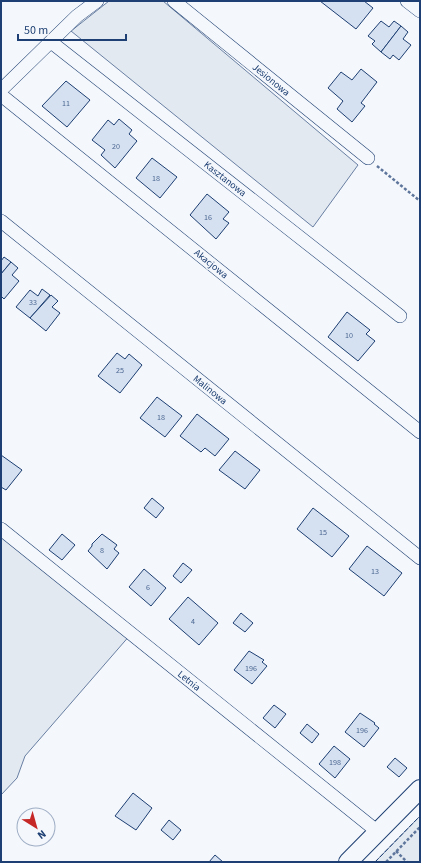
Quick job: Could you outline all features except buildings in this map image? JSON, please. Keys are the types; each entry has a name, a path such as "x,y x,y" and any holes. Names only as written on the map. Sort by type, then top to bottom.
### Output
{"street":[{"path":"1,90 77,16 97,1"},
{"name":"Jesionowa","path":"174,1 368,158"},
{"path":"407,1 420,11"},
{"name":"Kasztanowa","path":"51,42 400,316"},
{"name":"Akacjowa","path":"1,95 420,432"},
{"name":"Malinowa","path":"1,221 420,558"},
{"name":"Letnia","path":"1,529 378,832"},
{"path":"348,862 420,789"}],"path":[{"path":"368,158 420,201"},
{"path":"386,862 420,827"},
{"path":"396,851 407,862"}],"shaded area":[{"path":"109,1 163,1 358,165 313,227 71,31"},
{"path":"1,529 131,634 25,756 17,778 1,795"},
{"path":"420,816 420,862 375,862"}],"fence":[{"path":"375,862 420,816"}]}
